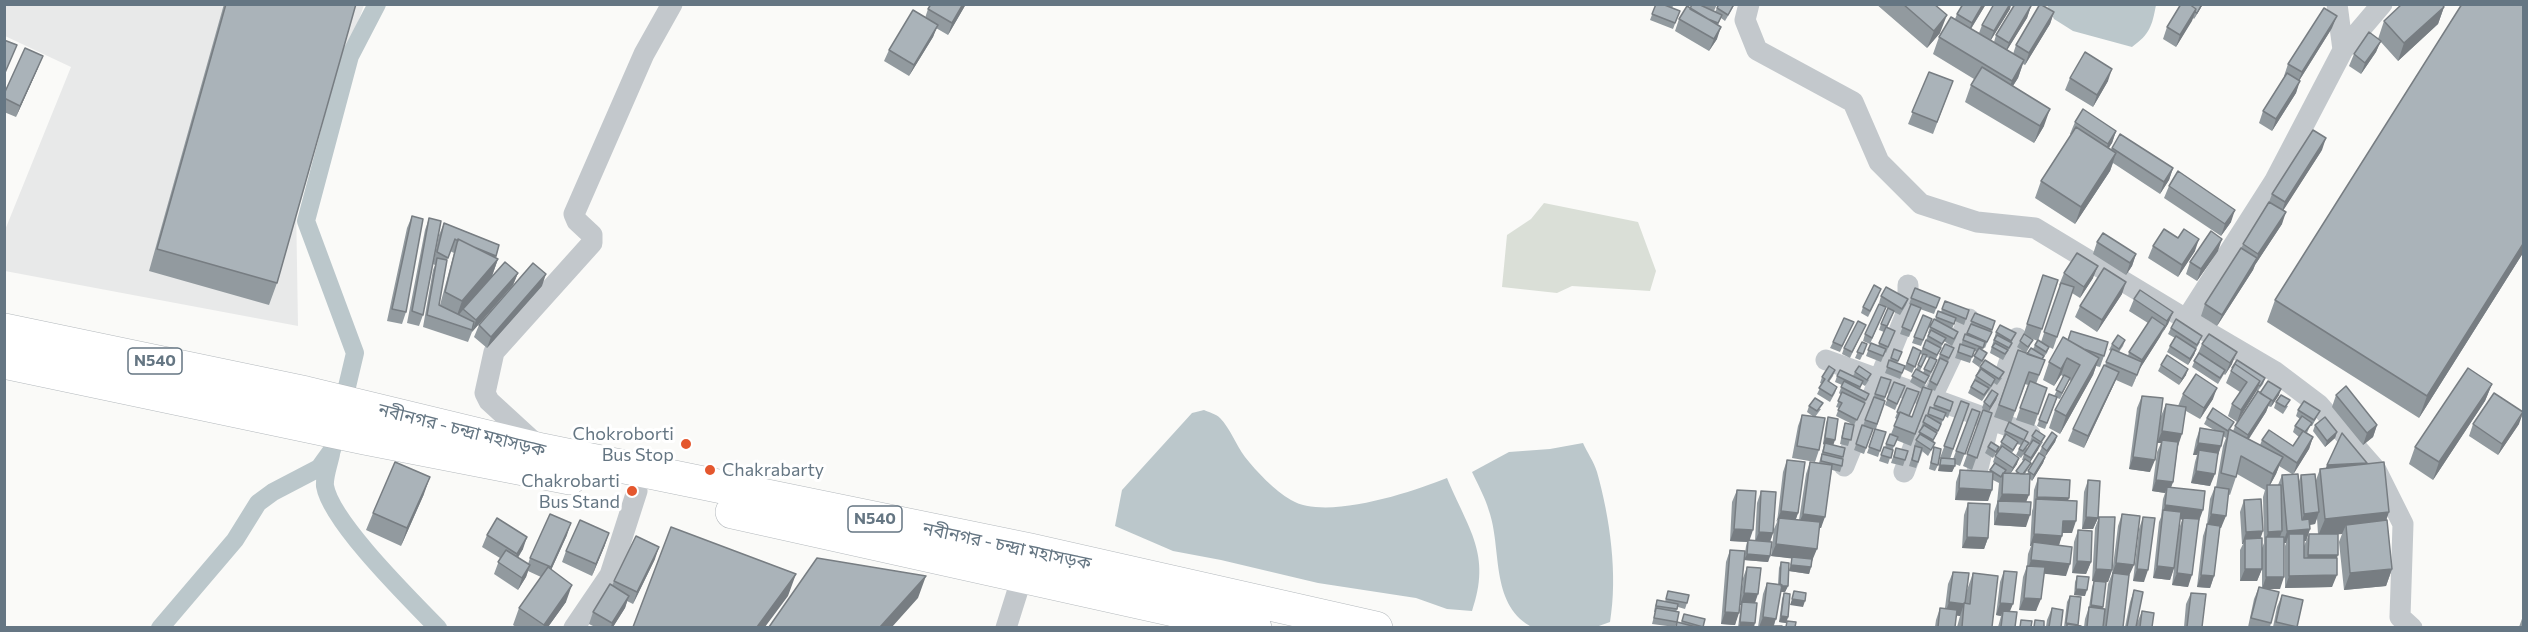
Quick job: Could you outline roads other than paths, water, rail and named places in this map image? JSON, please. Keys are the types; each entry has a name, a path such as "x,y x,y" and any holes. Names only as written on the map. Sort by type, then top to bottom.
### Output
{"highway":[{"name":"নবীনগর - চন্দ্রা মহাসড়ক","path":"4,330 306,393 369,423 637,491 1376,627"},
{"name":"নবীনগর - চন্দ্রা মহাসড়ক","path":"4,362 298,424 369,423 542,450 927,543 1022,577 1255,627"}],"street":[{"path":"542,450 489,400 485,393 492,356 592,243 592,235 577,221 574,214 644,54 672,4"},
{"path":"1749,4 1745,20 1757,50 1853,102 1879,162 1921,204 1977,222 2035,228 2274,372 2319,405 2376,470 2403,524 2400,617 2412,627"},
{"path":"2337,4 2343,50"},
{"path":"2199,327 2191,312 2274,182 2343,50 2382,4"},
{"path":"1844,466 1908,309 1908,285"},
{"path":"1904,472 1931,399 1969,318"},
{"path":"1976,476 1990,420 2017,338"},
{"path":"1826,360 2030,434"},
{"path":"574,627 610,574 637,491"},
{"path":"1006,627 1022,577"}],"waterway":[{"path":"160,628 235,540 258,503 273,492 319,468 332,450 355,353 306,221 350,56 377,4"},
{"path":"331,454 325,486 330,501 341,519 374,560 438,628"}],"place":[{"name":"Chokroborti Bus Stop","path":"686,444"},
{"name":"Chakrabarty","path":"710,470"},
{"name":"Chakrobarti Bus Stand","path":"632,491"}]}
